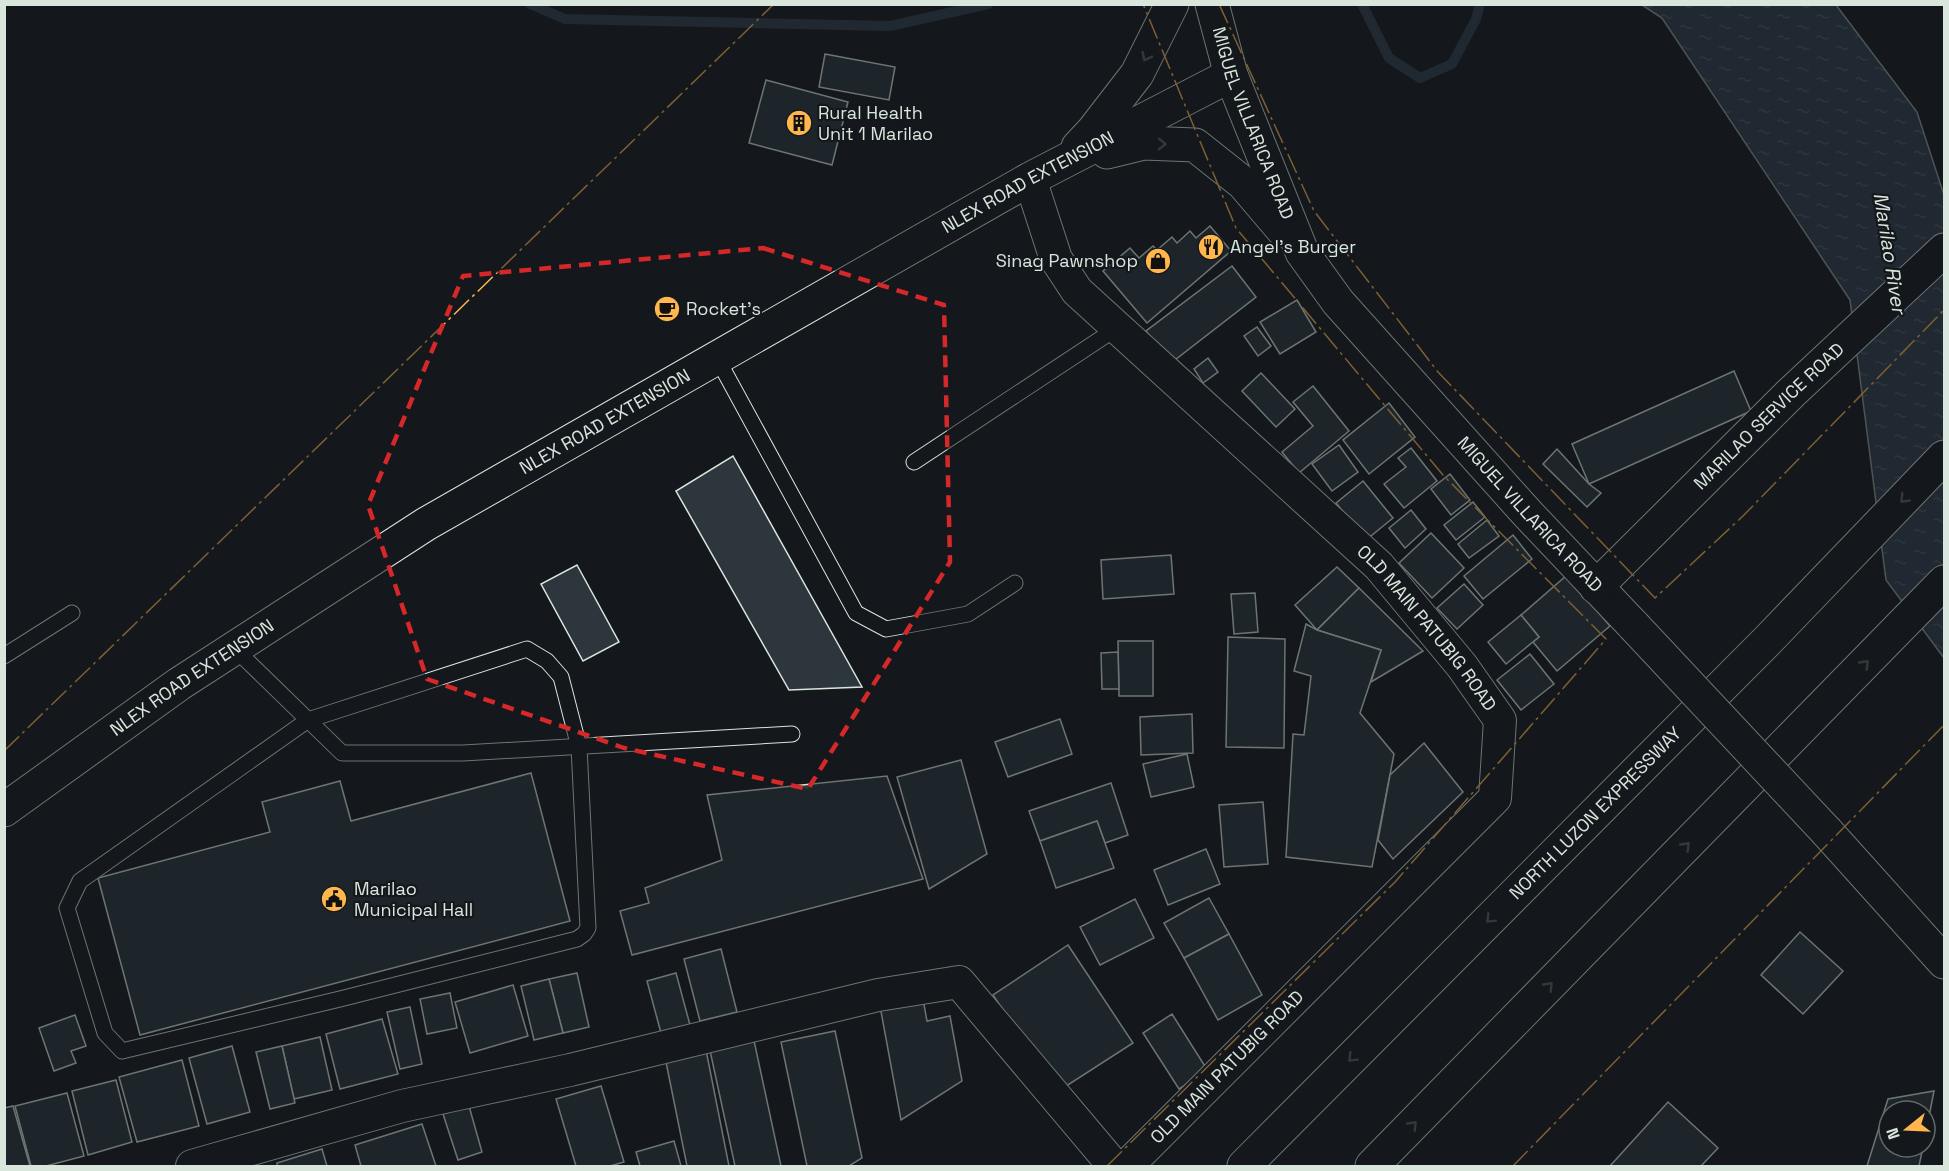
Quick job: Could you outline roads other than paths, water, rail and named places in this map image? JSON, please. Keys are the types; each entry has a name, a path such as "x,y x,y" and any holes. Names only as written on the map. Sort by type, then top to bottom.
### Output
{"main road":[{"path":"1064,162 1093,131 1137,74 1172,4"},
{"name":"MIGUEL VILLARICA ROAD","path":"1212,4 1231,75 1302,252 1338,302 1527,513 1827,832 1944,962"},
{"name":"NLEX ROAD EXTENSION","path":"4,810 233,647 426,524 1030,179 1231,75"},
{"path":"1064,162 1144,143 1195,145 1243,183 1302,252"},
{"name":"MARILAO SERVICE ROAD","path":"1596,586 1791,393 1944,250"},
{"name":"NORTH LUZON EXPRESSWAY","path":"1244,1167 1768,640 1944,458"},
{"path":"1372,1167 1944,582"}],"street":[{"name":"OLD MAIN PATUBIG ROAD","path":"1030,179 1056,259 1077,291 1379,566 1462,666 1500,720 1495,798 1127,1167"},
{"path":"192,1167 402,1107 570,1070 878,995 958,982 1114,1167"}],"lane":[{"path":"914,462 1117,328"},
{"path":"717,358 856,613 886,629 968,614 1015,583"},
{"path":"4,656 72,614"},
{"path":"233,647 342,753 463,753 792,734"},
{"path":"526,649 547,661 561,677 579,747 588,928 577,939 122,1051 105,1033 67,908 80,881 308,720 526,649"}],"water":[{"name":"Marilao River","path":"1642,5 1836,5 1917,112 1944,195 1944,658 1886,580 1850,300 1662,18"}],"waterway":[{"path":"530,4 565,19 890,26 988,4"},
{"path":"1362,4 1389,58 1420,78 1452,64 1476,19 1480,4"}],"place":[{"name":"Rural Health Unit 1 Marilao","path":"799,123"},
{"name":"Angel's Burger","path":"1211,247"},
{"name":"Sinag Pawnshop","path":"1158,261"},
{"name":"Rocket’s","path":"667,309"},
{"name":"Marilao Municipal Hall","path":"334,899"}]}
